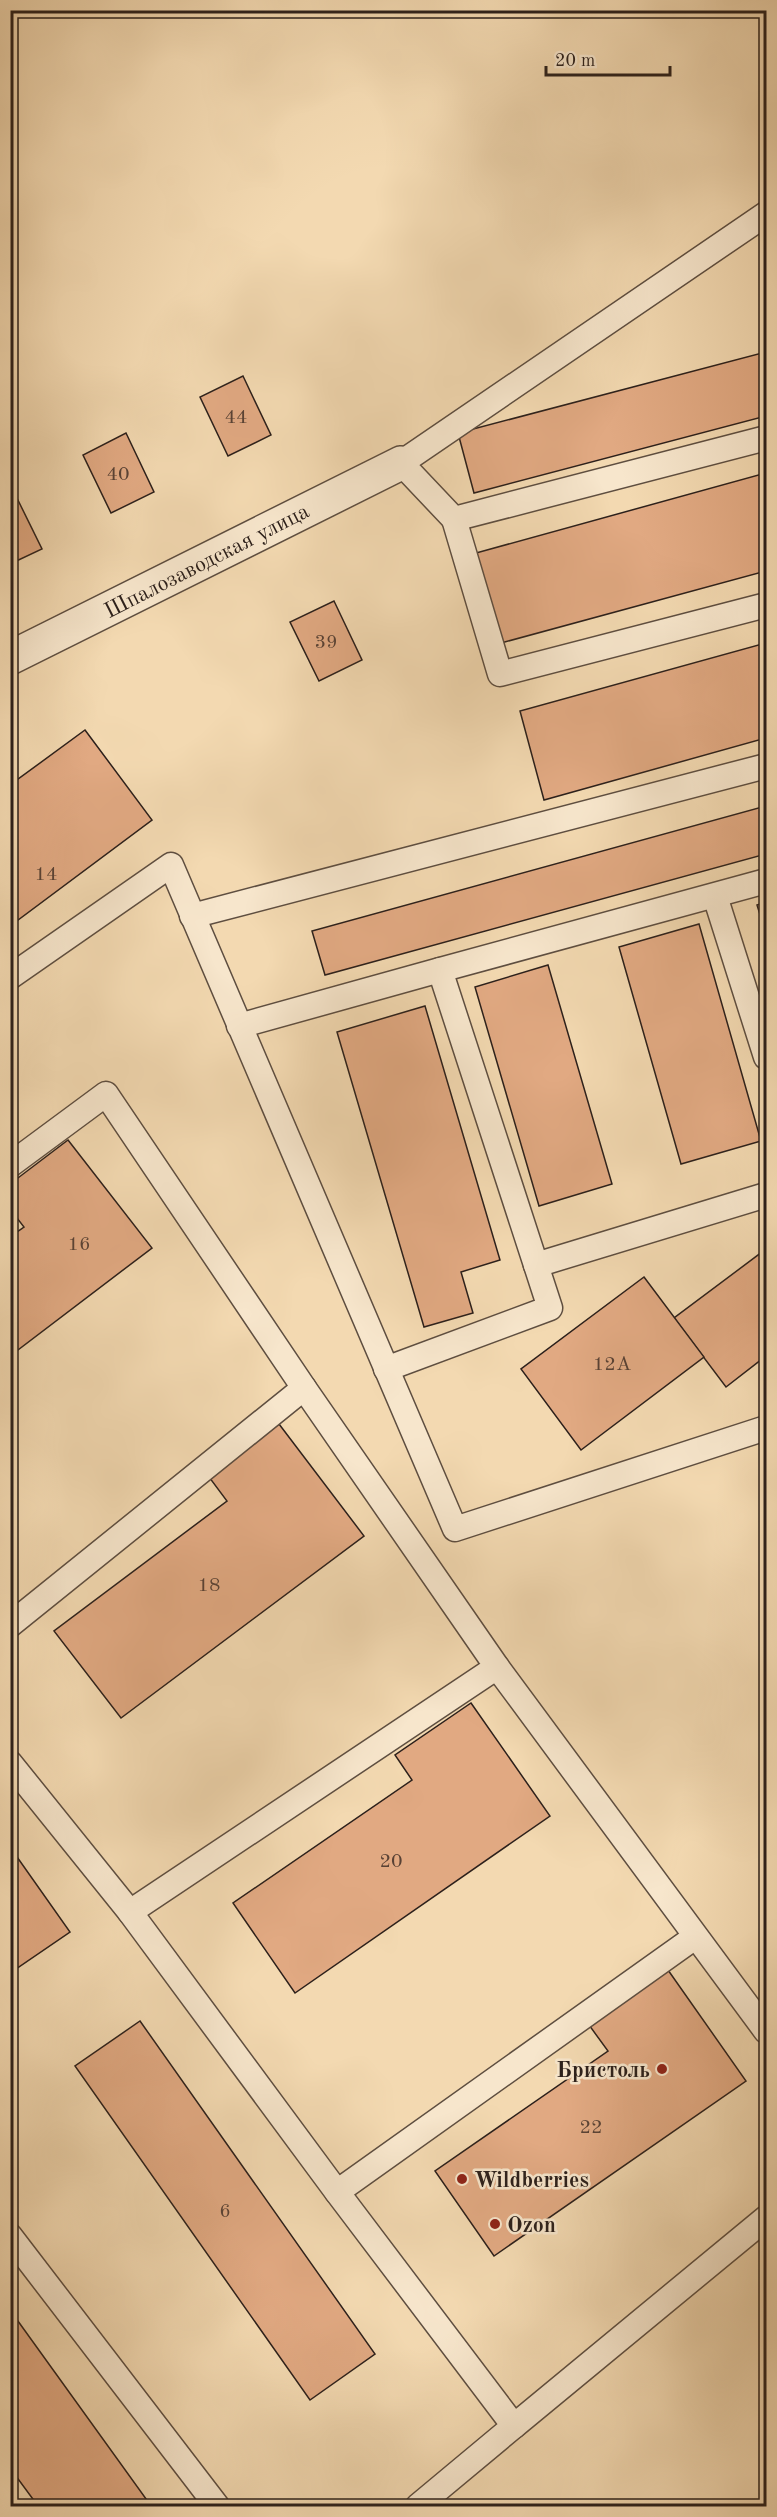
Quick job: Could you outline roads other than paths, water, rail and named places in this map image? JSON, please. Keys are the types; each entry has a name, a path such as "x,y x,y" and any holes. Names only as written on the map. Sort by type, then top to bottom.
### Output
{"street":[{"name":"Шпалозаводская улица","path":"10,658 401,463"}],"lane":[{"path":"766,214 401,463 454,519 500,674 766,604"},
{"path":"454,519 766,438"},
{"path":"192,916 766,766"},
{"path":"10,976 171,865 455,1529 766,1428"},
{"path":"239,1026 766,881"},
{"path":"715,896 766,1057"},
{"path":"386,1370 549,1308 440,970"},
{"path":"10,1165 106,1094 304,1388 497,1667 766,2031"},
{"path":"536,1265 766,1195"},
{"path":"10,1625 304,1388"},
{"path":"130,1912 497,1667"},
{"path":"10,1763 130,1912 514,2426"},
{"path":"337,2192 695,1937"},
{"path":"418,2506 765,2220"},
{"path":"10,2236 217,2506"}],"place":[{"name":"Бристоль","path":"662,2069"},
{"name":"Wildberries","path":"462,2179"},
{"name":"Ozon","path":"495,2224"}]}
